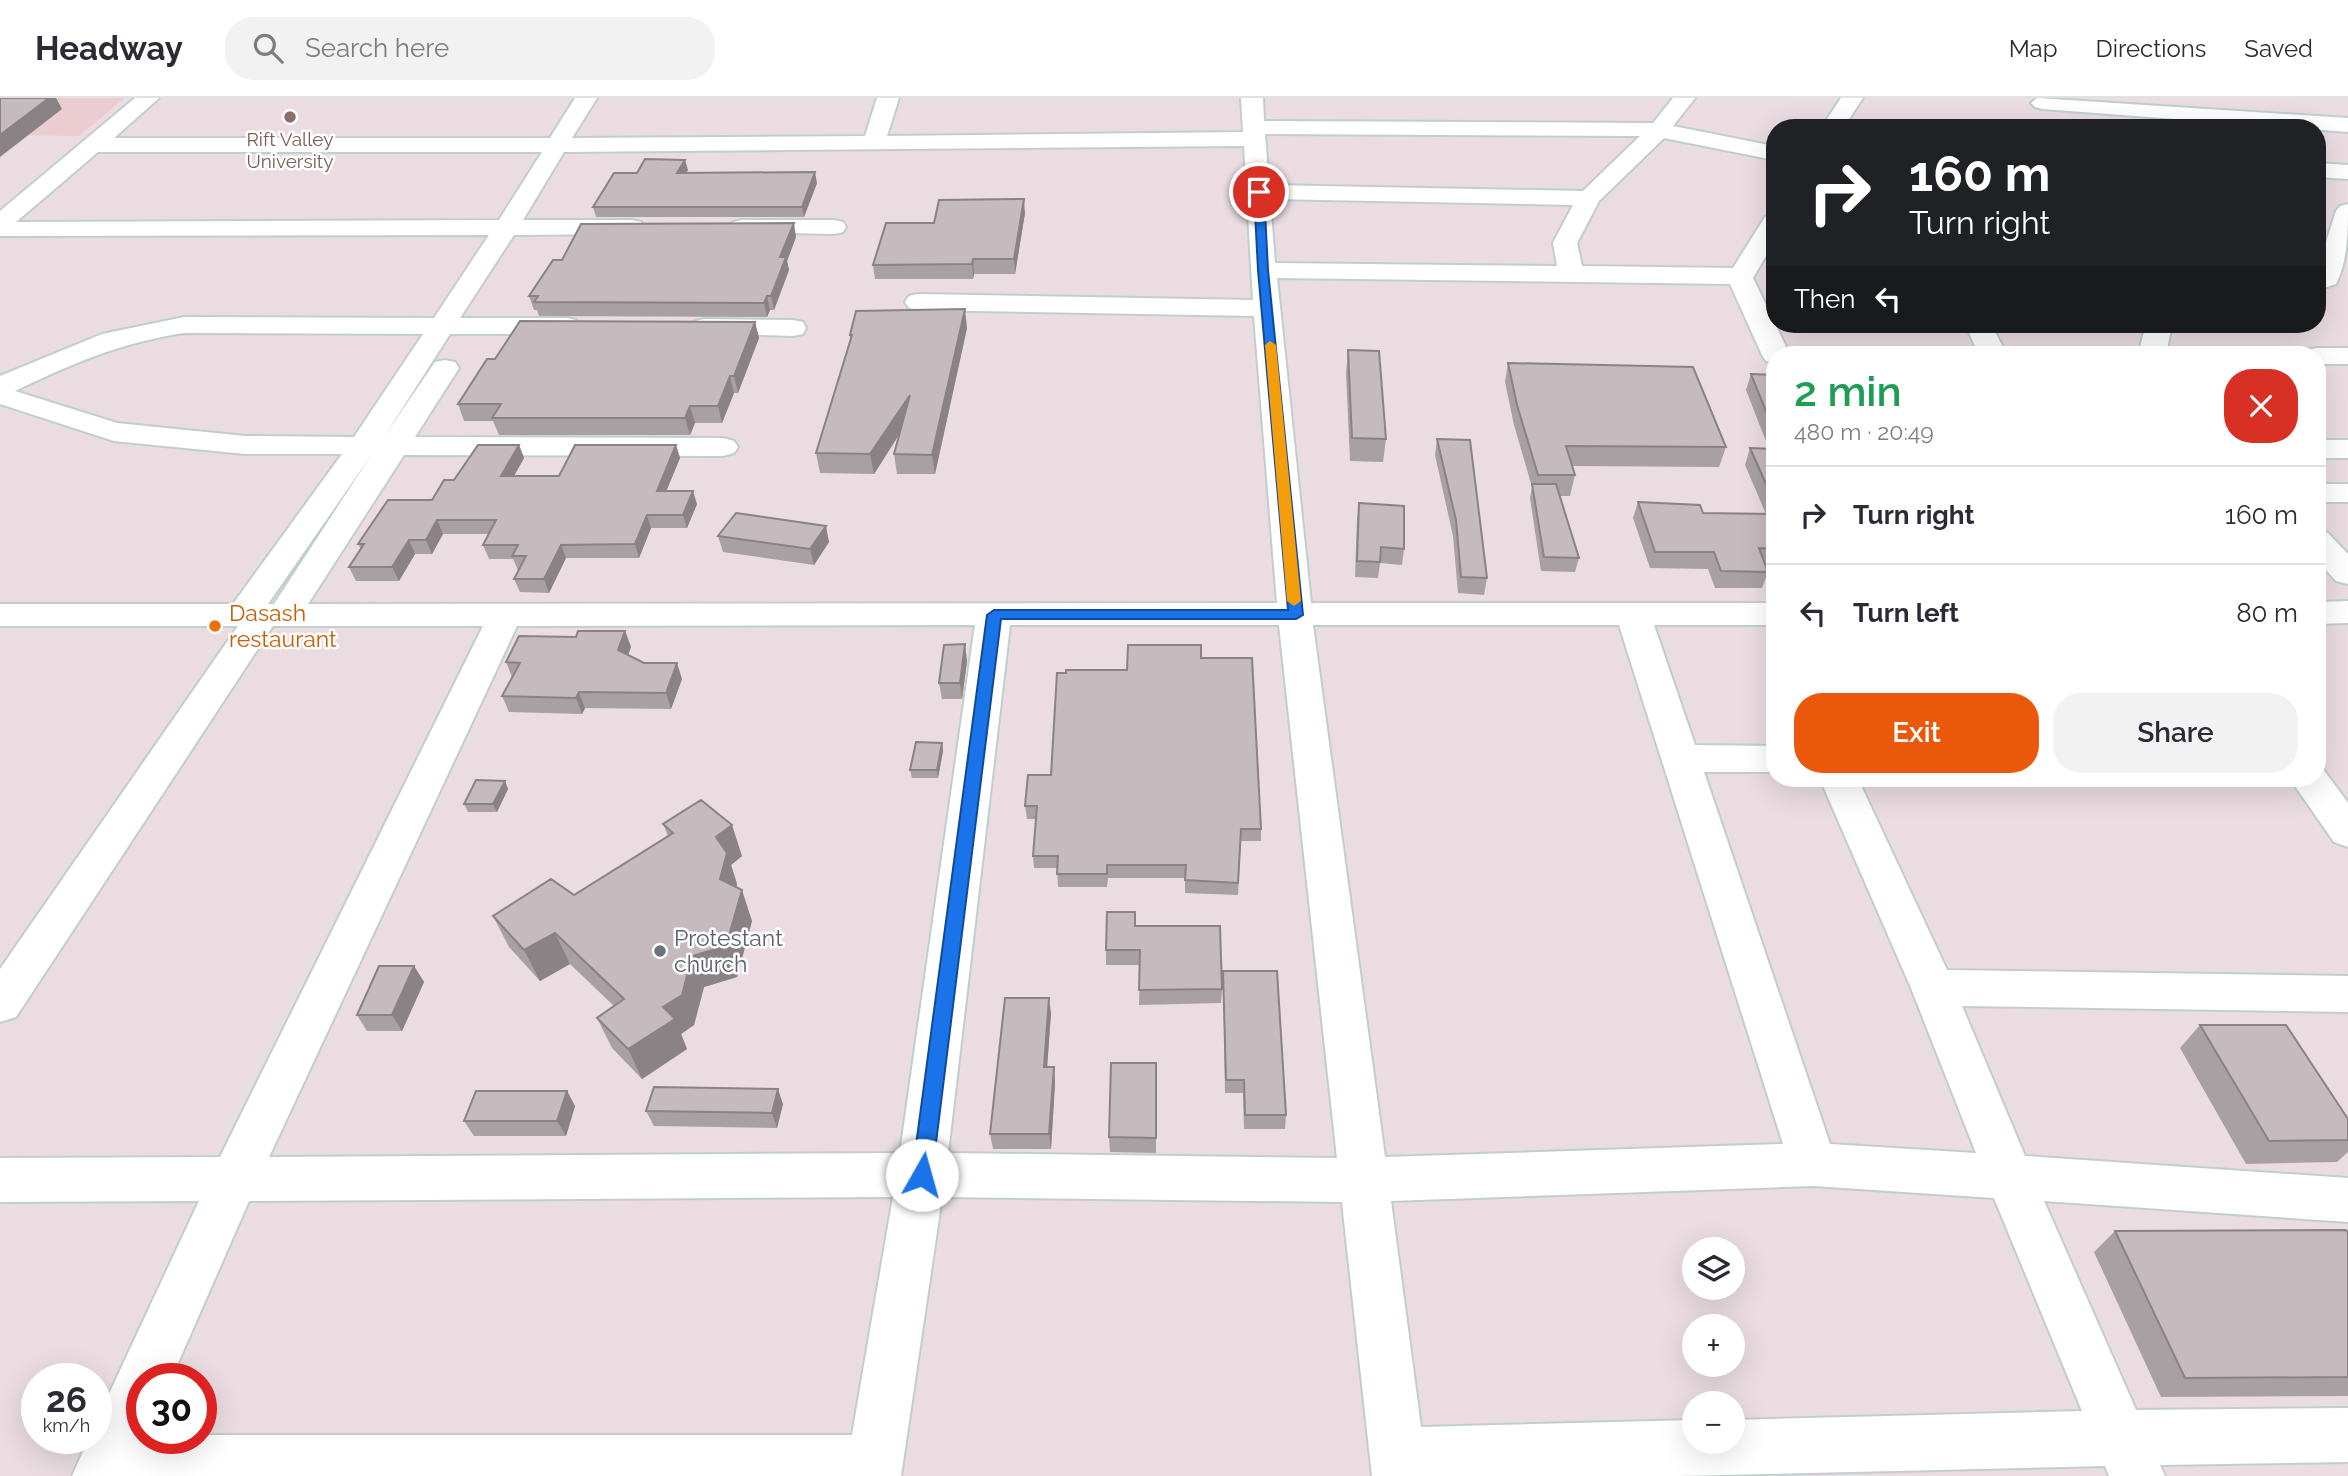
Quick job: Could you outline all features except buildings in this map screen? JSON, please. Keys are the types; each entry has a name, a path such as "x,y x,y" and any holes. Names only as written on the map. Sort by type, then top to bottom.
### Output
{"street":[{"path":"0,226 148,98"},
{"path":"263,615 397,445 472,325 557,145 586,98"},
{"path":"0,1004 263,615 363,446 443,326 584,144 612,98"},
{"path":"874,142 888,98"},
{"path":"1571,272 1565,243 1589,198 1659,130 1684,98"},
{"path":"1838,119 1852,98"},
{"path":"2039,107 2233,119"},
{"path":"95,145 874,142 1254,122 1659,130 1766,151"},
{"path":"1254,122 1263,270 1296,615 1399,1466 2128,1457 2348,1435"},
{"path":"2326,125 2346,126"},
{"path":"2326,171 2348,172"},
{"path":"1259,192 1589,198"},
{"path":"2331,279 2348,211"},
{"path":"0,226 657,227"},
{"path":"725,227 834,226"},
{"path":"1263,270 1738,276 1766,250"},
{"path":"1738,276 1772,346"},
{"path":"918,302 1267,308"},
{"path":"0,387 69,353 115,337 150,329 184,326 598,326"},
{"path":"682,327 793,328"},
{"path":"2326,356 2348,356"},
{"path":"0,396 114,432 245,445 723,447"},
{"path":"2326,449 2348,449"},
{"path":"2326,492 2348,492"},
{"path":"2326,550 2348,575"},
{"path":"2326,613 2348,612"},
{"path":"1633,614 1813,1164"},
{"path":"0,615 1766,614"},
{"path":"151,1363 234,1179 505,615"},
{"path":"126,1420 104,1469 874,1470 922,1175 994,615"},
{"path":"1681,758 1766,759"},
{"path":"1843,787 1933,988 2010,1179 2128,1457"},
{"path":"2316,787 2344,822"},
{"path":"1933,988 2348,994"},
{"path":"0,1180 922,1175 1366,1180 1813,1164 2348,1200"}],"shaded area":[{"path":"0,98 125,98 79,136 0,135"}],"slow traffic":[{"path":"1270,345 1294,601"}],"place":[{"name":"Rift Valley University","path":"290,117"},
{"name":"Dasash restaurant","path":"215,626"},
{"name":"Protestant church","path":"660,951"}],"route":[{"path":"922,1175 994,615 1296,615 1263,270 1259,192"}]}
